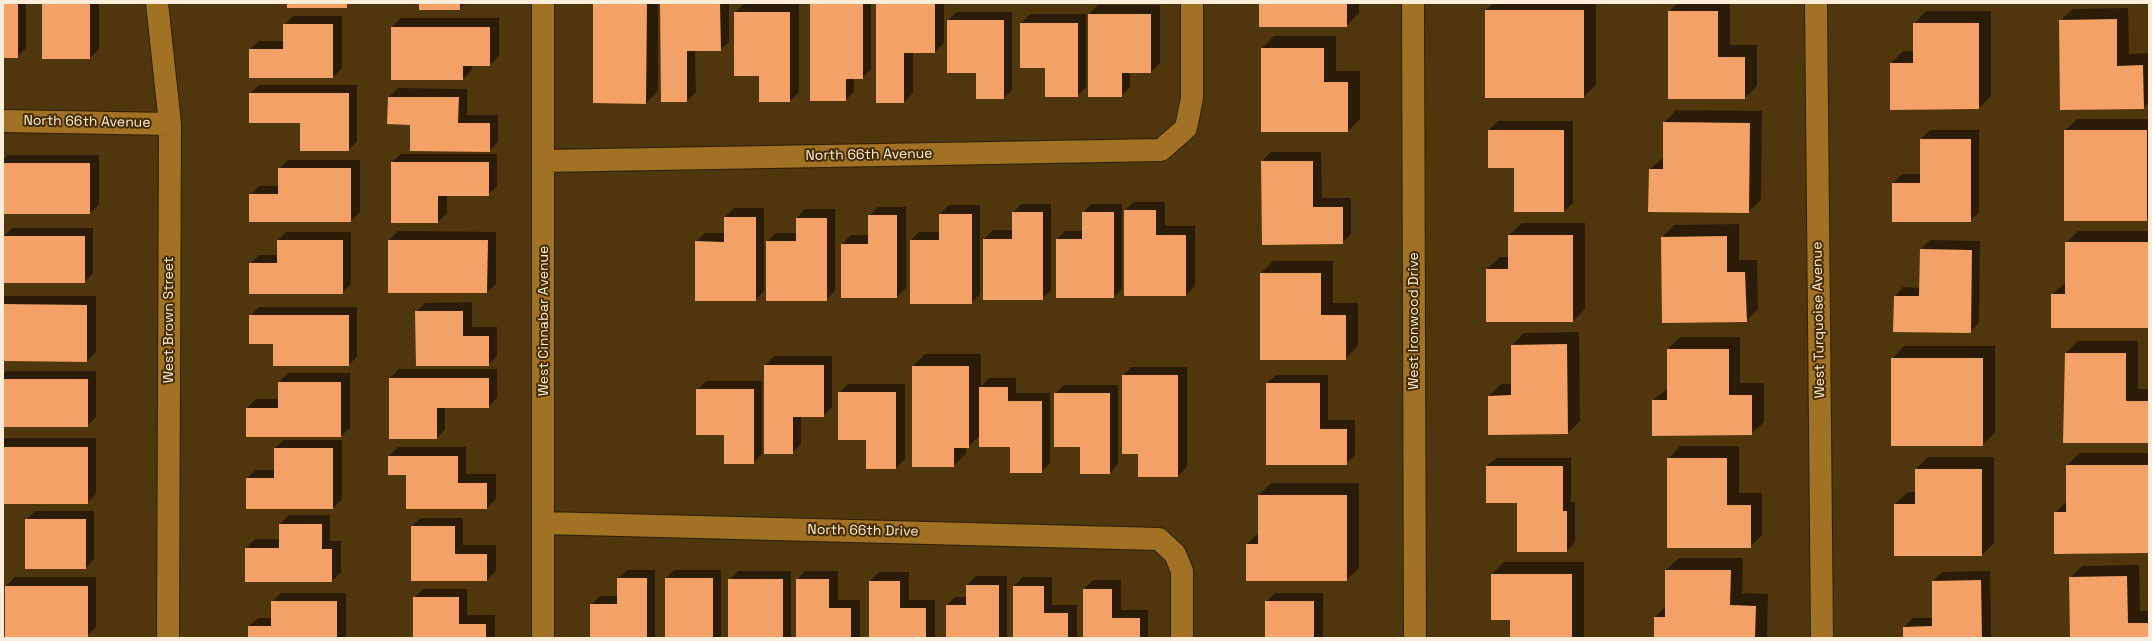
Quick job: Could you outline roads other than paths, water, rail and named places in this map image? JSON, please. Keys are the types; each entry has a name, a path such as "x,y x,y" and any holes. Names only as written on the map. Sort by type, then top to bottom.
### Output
{"street":[{"name":"West Brown Street","path":"157,3 170,124 168,638"},
{"name":"West Cinnabar Avenue","path":"543,3 544,638"},
{"name":"North 66th Avenue","path":"544,160 1161,150 1186,128 1192,98 1192,3"},
{"name":"West Ironwood Drive","path":"1413,3 1415,638"},
{"name":"West Turquoise Avenue","path":"1816,3 1822,638"},
{"name":"North 66th Avenue","path":"3,121 170,124"},
{"name":"North 66th Drive","path":"544,523 1159,539 1175,554 1182,571 1182,638"}]}
